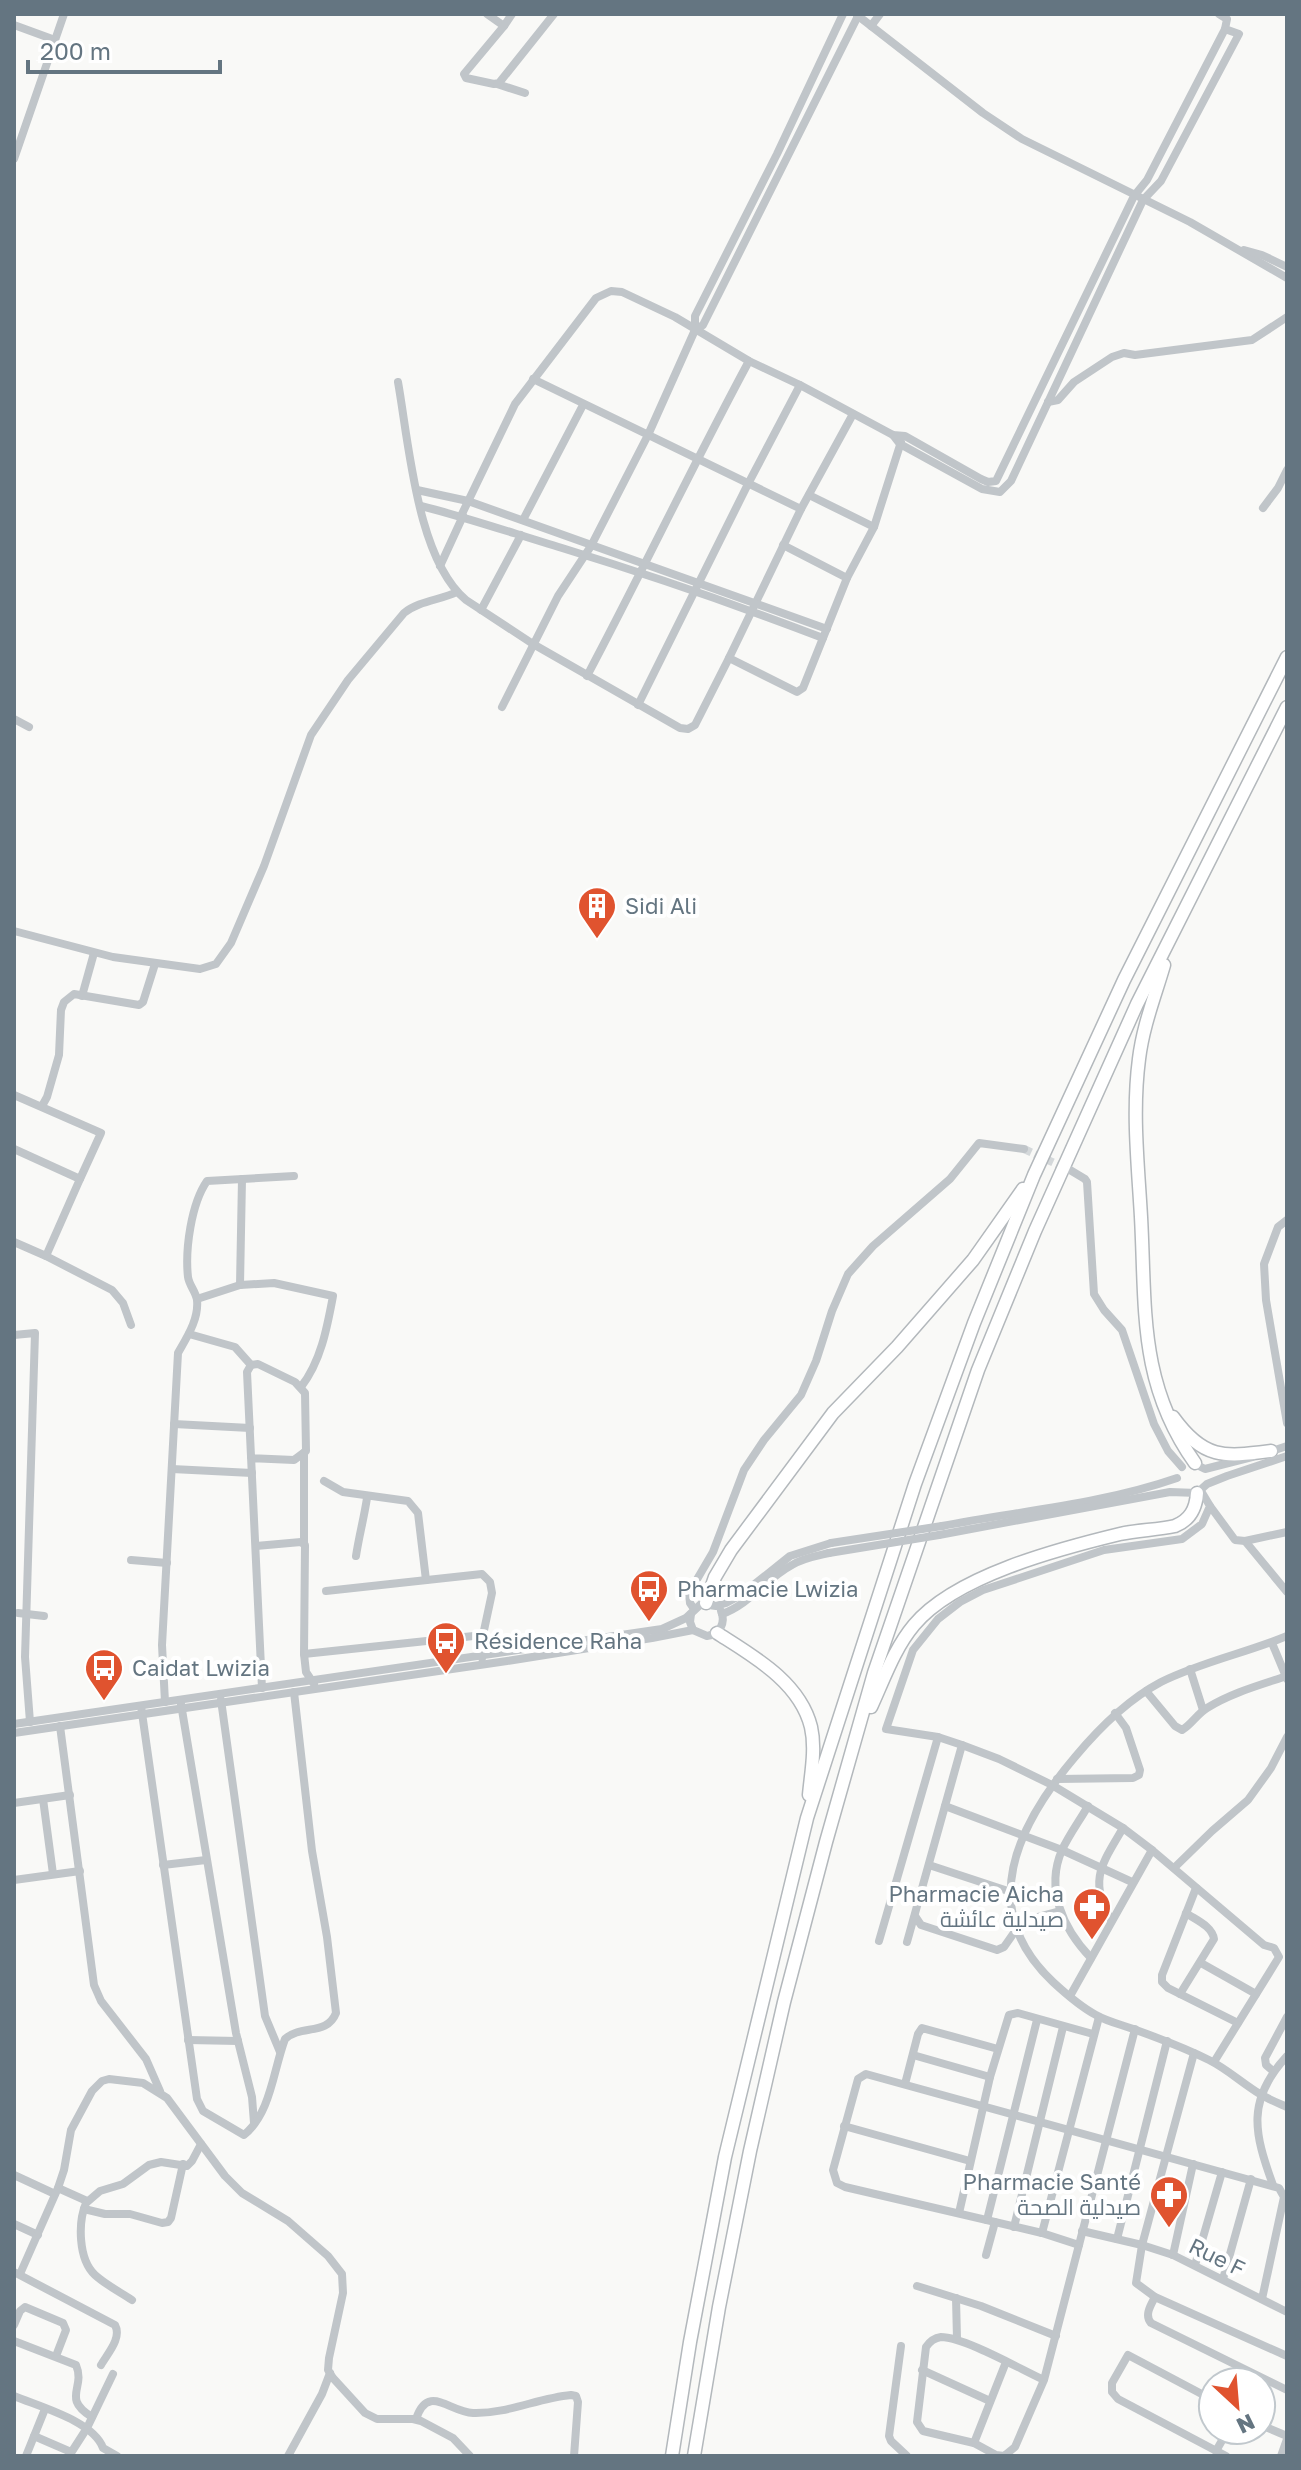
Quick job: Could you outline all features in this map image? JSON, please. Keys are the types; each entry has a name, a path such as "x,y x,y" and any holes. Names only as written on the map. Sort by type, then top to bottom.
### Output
{"highway":[{"path":"672,2456 725,2157 807,1818 915,1484 974,1323 1034,1175 1136,954 1287,657"},
{"path":"694,2456 719,2307 784,2002 874,1673 978,1370 1035,1231 1137,1004 1287,707"},
{"path":"1174,933 1143,1031 1137,1077 1135,1129 1143,1304 1148,1346 1159,1394 1175,1431 1200,1466"},
{"path":"706,1609 715,1577 731,1550 833,1413 897,1347 973,1260 1034,1175"},
{"path":"1159,1394 1176,1421 1204,1447 1227,1456 1271,1451"},
{"path":"861,1723 914,1625 945,1597 1003,1569 1031,1560 1120,1534 1183,1523 1193,1511 1197,1490"},
{"path":"717,1633 781,1678 803,1709 811,1727 813,1748 807,1818"}],"street":[{"path":"58,14 60,24"},
{"path":"14,159 64,14"},
{"path":"487,14 504,26"},
{"path":"512,14 464,74 466,78 525,93"},
{"path":"497,84 554,14"},
{"path":"502,707 558,596 591,546 648,435 695,330 695,316 843,14"},
{"path":"695,330 703,325 858,14 1004,128 1066,163 1240,249 1258,263 1287,278"},
{"path":"871,26 880,14"},
{"path":"1000,492 996,481 1134,196 1147,180 1225,29 1227,19 1219,14"},
{"path":"14,25 55,40"},
{"path":"1000,492 1011,481 1143,200 1161,181 1239,34 1225,29"},
{"path":"1240,249 1287,267"},
{"path":"439,567 515,404 601,294 611,291 622,292 675,317 749,361 902,440 982,489 1000,492"},
{"path":"1048,402 1058,400 1074,382 1118,354 1135,355 1252,340 1287,317"},
{"path":"587,676 749,361"},
{"path":"533,379 801,509"},
{"path":"398,382 421,506 439,567 457,592 533,644 680,728 695,725 801,509 853,414"},
{"path":"638,705 800,385"},
{"path":"523,520 583,405"},
{"path":"902,440 981,479 996,481"},
{"path":"729,658 797,692 803,688 847,578 874,527 902,440"},
{"path":"1263,508 1287,470"},
{"path":"417,490 468,501 523,520 643,569 825,633"},
{"path":"809,495 874,527"},
{"path":"421,506 643,569"},
{"path":"481,610 521,535"},
{"path":"783,545 847,578"},
{"path":"14,931 94,953 155,964 205,969 216,964 231,943 264,866 311,735 327,708 404,613 457,592"},
{"path":"14,719 29,727"},
{"path":"82,996 94,953"},
{"path":"42,1106 59,1055 61,1010 69,997 74,994 139,1005 143,1002 155,964"},
{"path":"14,1095 101,1133 46,1256"},
{"path":"221,1698 262,1688 314,1685 693,1630 707,1636 717,1633 721,1627 706,1609 690,1603 689,1593 713,1552 744,1470 801,1395 848,1274 873,1246 950,1179 979,1143 1024,1149"},
{"path":"14,1149 80,1179"},
{"path":"1070,1170 1087,1182 1094,1294 1122,1330 1154,1424 1168,1451 1182,1467"},
{"path":"165,1702 162,1645 178,1353 189,1334 197,1299 188,1280 191,1222 198,1194 207,1181 294,1176"},
{"path":"240,1285 242,1179"},
{"path":"1287,1220 1278,1227 1264,1264 1266,1300 1283,1383 1287,1423"},
{"path":"14,1242 112,1290 123,1303 131,1325"},
{"path":"197,1299 240,1285 274,1283 333,1296 313,1370 301,1387"},
{"path":"14,1335 35,1333 25,1657 30,1722"},
{"path":"189,1334 235,1347 251,1365"},
{"path":"251,1365 258,1364 295,1382 307,1398 304,1654 306,1672 314,1685"},
{"path":"251,1365 247,1372 262,1688"},
{"path":"174,1424 250,1428"},
{"path":"1182,1467 1200,1466 1287,1446"},
{"path":"251,1458 294,1460 304,1453"},
{"path":"482,1660 674,1624 741,1595 790,1556 1197,1490 1287,1456"},
{"path":"1197,1490 1208,1479 1200,1466"},
{"path":"941,1530 1147,1488 1177,1478 1182,1467"},
{"path":"172,1469 252,1473"},
{"path":"1177,1478 1197,1490 1235,1540 1245,1541 1287,1532"},
{"path":"324,1481 343,1492 367,1498 408,1501 417,1509 426,1580"},
{"path":"356,1556 367,1498"},
{"path":"1210,1506 1202,1524 1182,1539 1104,1550 983,1590 950,1609 913,1650 886,1729 938,1737 1054,1782 1152,1850 1264,1945 1278,1952 1279,1957 1214,2062"},
{"path":"1245,1541 1287,1592"},
{"path":"256,1546 304,1543"},
{"path":"131,1560 167,1563"},
{"path":"326,1591 482,1574 488,1578 492,1593 483,1635 482,1660"},
{"path":"693,1630 690,1622 706,1609"},
{"path":"18,1613 44,1616"},
{"path":"304,1654 483,1635"},
{"path":"1287,1636 1190,1669 1146,1691 1115,1713 1054,1782 1022,1835 1015,1857 1011,1892 1017,1925 1040,1968 1070,1996 1099,2017 1167,2041 1214,2062 1260,2094 1287,2107"},
{"path":"1146,1691 1181,1730 1193,1723 1203,1710 1235,1694 1287,1677 1272,1643"},
{"path":"1190,1669 1203,1710"},
{"path":"14,1724 294,1692 314,1685"},
{"path":"141,1710 197,2099 203,2111 244,2135 265,2105 285,2039 292,2033 323,2028 331,2023 336,2013 310,1836 294,1692"},
{"path":"221,1698 265,2016 280,2052"},
{"path":"14,1733 141,1710 165,1702 181,1704"},
{"path":"181,1704 238,2041 252,2097 254,2124"},
{"path":"1054,1782 1123,1778 1138,1762 1126,1728 1115,1713"},
{"path":"60,1726 94,1985 101,2001 146,2059 160,2092 225,2176 242,2193 288,2221 328,2256 342,2274 343,2293 330,2347 330,2373 288,2456"},
{"path":"879,1941 938,1737"},
{"path":"1174,1868 1248,1800 1271,1768 1287,1737"},
{"path":"907,1942 962,1745"},
{"path":"14,1803 70,1795"},
{"path":"43,1799 53,1874"},
{"path":"945,1806 1062,1850 1132,1882"},
{"path":"1088,1806 1062,1850 1055,1891 1068,1930 1091,1958"},
{"path":"1111,1920 1101,1904 1100,1868 1123,1828"},
{"path":"1070,1996 1152,1850"},
{"path":"163,1865 206,1860"},
{"path":"929,1865 1011,1892"},
{"path":"14,1880 80,1871"},
{"path":"1196,1888 1162,1979 1168,1988 1238,2023"},
{"path":"915,1915 921,1925 997,1950 1004,1947 1017,1925 1060,1911"},
{"path":"1180,1994 1214,1939 1214,1935 1186,1913"},
{"path":"1201,1963 1256,1994"},
{"path":"959,2213 990,2077 1009,2015 1018,2013 1093,2034"},
{"path":"1042,2233 1099,2017"},
{"path":"1273,2071 1266,2065 1265,2058 1287,2017"},
{"path":"986,2255 1013,2115 1037,2020"},
{"path":"1014,2227 1063,2027"},
{"path":"905,2084 920,2030 926,2028 998,2049"},
{"path":"1044,2380 957,2339 940,2337 926,2347 917,2418 921,2429 974,2443 996,2455 1004,2456 1012,2451 1044,2380 1135,2029"},
{"path":"188,2040 238,2041"},
{"path":"1117,2239 1167,2041"},
{"path":"1194,2053 1142,2245 1136,2283 1155,2297 1287,2356"},
{"path":"913,2055 990,2077"},
{"path":"1273,2185 1258,2141 1260,2094 1273,2071 1287,2056"},
{"path":"1079,2245 1042,2233 837,2183 833,2170 858,2079 863,2074 905,2084 1281,2189 1284,2197 1282,2224 1262,2299"},
{"path":"101,2365 117,2338 115,2325 17,2273 38,2235 64,2170 71,2130 96,2086 109,2079 133,2080 160,2092"},
{"path":"844,2126 970,2161"},
{"path":"132,2300 93,2274 87,2262 82,2246 86,2205 100,2191 123,2184 149,2165 161,2162 190,2164 201,2144"},
{"path":"14,2175 105,2214 130,2214 162,2223 171,2218 183,2164"},
{"path":"1173,2255 1193,2164"},
{"path":"1195,2265 1222,2172"},
{"path":"1223,2279 1251,2179"},
{"path":"14,2224 38,2235"},
{"name":"Rue F","path":"1082,2231 1173,2255 1287,2312"},
{"path":"917,2286 1056,2336"},
{"path":"1155,2297 1148,2311 1151,2323 1287,2390"},
{"path":"956,2298 957,2339"},
{"path":"14,2325 25,2307 63,2323 66,2330 56,2356"},
{"path":"14,2341 76,2365 79,2369 75,2400 92,2417"},
{"path":"901,2346 889,2436 907,2456"},
{"path":"1197,2391 1128,2355 1112,2383 1114,2396 1128,2406 1197,2441"},
{"path":"974,2443 1006,2362"},
{"path":"922,2370 990,2401"},
{"path":"330,2373 365,2413 377,2419 416,2419 453,2438 470,2456"},
{"path":"34,2436 70,2454 87,2428 113,2374"},
{"path":"416,2419 420,2408 434,2401 468,2413 488,2413 574,2395 578,2402 574,2456"},
{"path":"14,2396 87,2428 103,2448 117,2456"},
{"path":"26,2456 45,2409"},
{"path":"1281,2456 1287,2437"},
{"path":"1206,2446 1226,2456"},
{"path":"1216,2451 1219,2446"}],"tunnel":[{"path":"1024,1149 1067,1169"}],"place":[{"name":"Sidi Ali","path":"597,940"},
{"name":"Pharmacie Lwizia","path":"649,1623"},
{"name":"Résidence Raha","path":"446,1675"},
{"name":"Caidat Lwizia","path":"104,1702"},
{"name":"Pharmacie Aicha صيدلية عائشة","path":"1092,1941"},
{"name":"Pharmacie Santé صيدلية الصحة","path":"1169,2229"}]}
